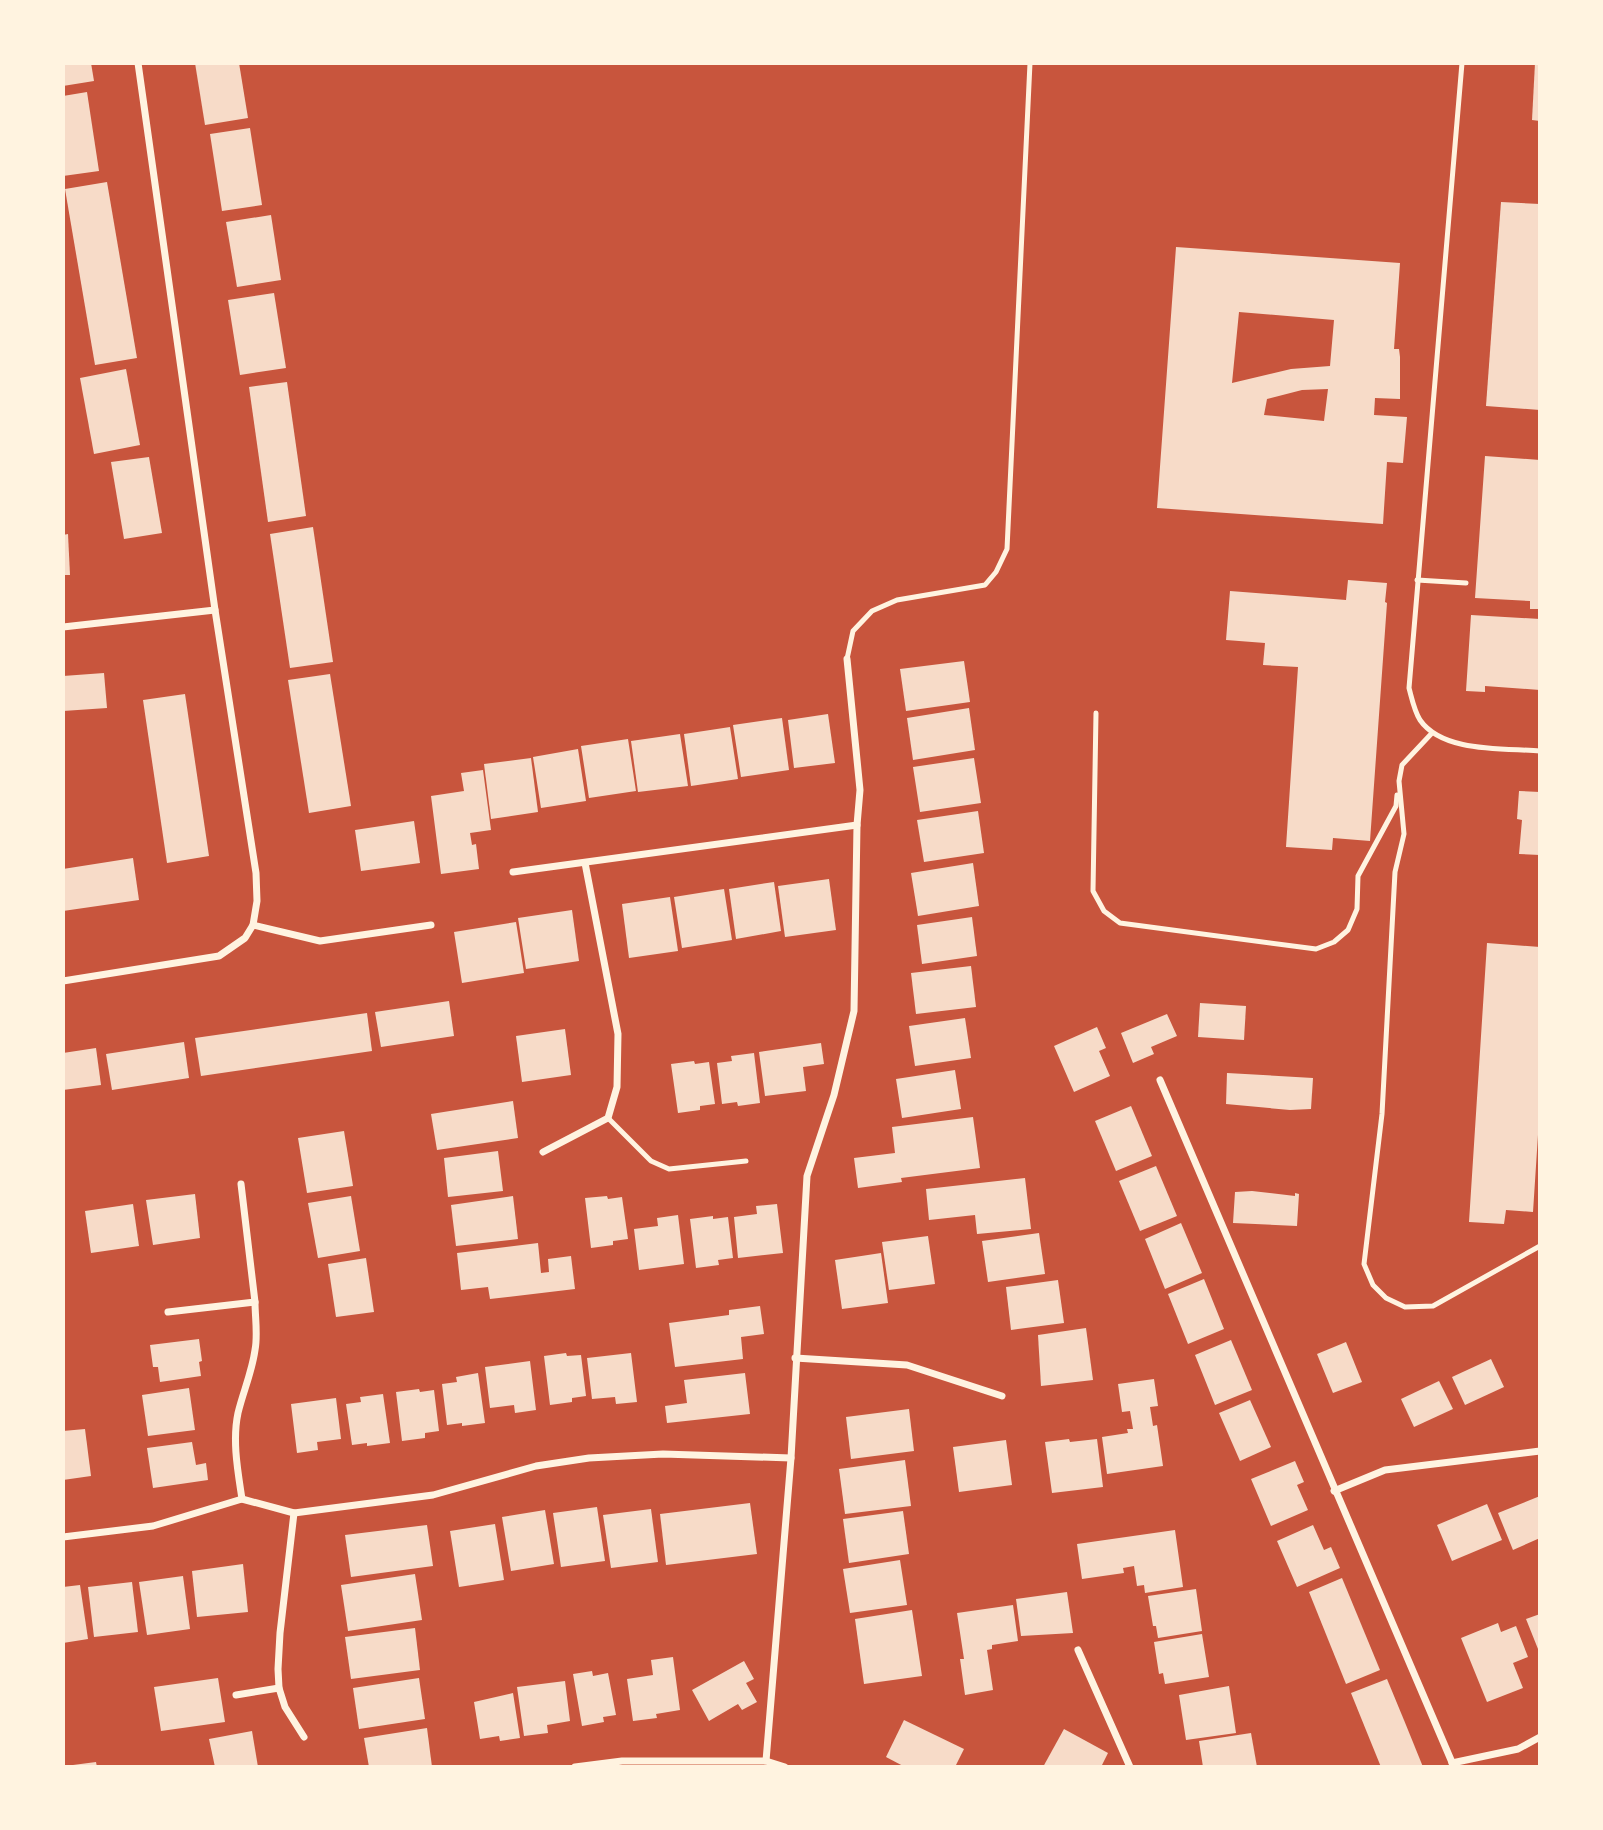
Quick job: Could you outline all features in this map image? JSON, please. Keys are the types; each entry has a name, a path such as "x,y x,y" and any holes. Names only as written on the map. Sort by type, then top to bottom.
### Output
{"street":[{"path":"63,981 219,956 245,938 253,925 257,901 256,873 215,610 138,63"},
{"path":"63,627 215,610"},
{"path":"766,1761 791,1458 807,1176 834,1096 854,1012 860,790 848,659"},
{"path":"513,872 857,825"},
{"path":"543,1152 608,1118 617,1087 618,1034 585,863"},
{"path":"253,925 320,941 431,925"},
{"path":"1160,1080 1453,1765 1518,1749 1540,1737"},
{"path":"242,1184 255,1302 256,1347 238,1413 237,1471 242,1499"},
{"path":"168,1312 255,1302"},
{"path":"795,1358 907,1365 1002,1396"},
{"path":"1334,1491 1385,1470 1540,1451"},
{"path":"63,1537 153,1526 242,1499 295,1513 433,1495 536,1466 589,1458 663,1454 791,1458"},
{"path":"295,1513 280,1633 279,1688 285,1707 304,1737"},
{"path":"1078,1650 1130,1767"},
{"path":"236,1695 279,1688"},
{"path":"575,1767 766,1761 785,1767"}],"lane":[{"path":"848,659 853,631 872,611 897,600 985,585 996,572 1007,549 1030,63"},
{"path":"1462,63 1409,688 1415,710 1432,733 1451,743 1540,751"},
{"path":"1417,580 1466,583"},
{"path":"1096,713 1093,891 1104,911 1120,923 1316,949 1334,942 1348,930 1357,909 1358,876 1396,806 1402,765 1432,733"},
{"path":"1399,781 1404,834 1395,872 1382,1114 1364,1264 1373,1285 1386,1298 1405,1307 1433,1306 1540,1246"},
{"path":"608,1118 651,1161 669,1169 746,1161"}],"building":[{"path":"63,63 91,63 94,81 63,86"},
{"path":"195,63 239,63 248,118 205,125"},
{"path":"1535,63 1540,63 1540,121 1532,120"},
{"path":"87,92 99,171 63,176 63,96"},
{"path":"250,128 262,205 222,211 210,134"},
{"path":"107,182 137,358 95,365 65,189"},
{"path":"1501,202 1540,204 1540,410 1486,406"},
{"path":"271,215 281,280 237,287 226,222"},
{"path":"1176,247 1400,263 1394,349 1399,349 1400,357 1400,399 1375,398 1374,415 1407,417 1403,463 1387,462 1383,524 1157,508","holes":["1239,312 1334,320 1330,366 1291,369 1232,383","1328,389 1324,421 1264,415 1267,399 1302,390"]},
{"path":"274,293 286,368 240,375 228,300"},
{"path":"126,369 140,445 94,454 80,378"},
{"path":"287,382 306,516 268,522 249,387"},
{"path":"1485,456 1540,460 1540,609 1530,609 1530,601 1475,598"},
{"path":"149,457 162,533 124,539 111,462"},
{"path":"313,527 333,662 290,668 270,534"},
{"path":"68,534 70,575 63,575 63,535"},
{"path":"1348,580 1387,583 1370,841 1333,838 1332,850 1286,847 1298,667 1263,665 1265,643 1226,640 1230,591 1346,600"},
{"path":"1471,615 1540,619 1540,690 1485,686 1485,692 1466,691"},
{"path":"964,661 970,702 906,711 900,669"},
{"path":"104,673 107,708 63,711 63,676"},
{"path":"330,674 351,806 309,813 288,680"},
{"path":"185,694 209,856 167,863 143,700"},
{"path":"969,708 975,750 913,760 907,718"},
{"path":"828,714 835,763 794,768 788,720"},
{"path":"782,718 789,770 741,777 733,725"},
{"path":"730,727 738,779 691,786 684,734"},
{"path":"680,734 688,786 638,792 631,741"},
{"path":"628,739 636,791 589,798 581,746"},
{"path":"578,749 586,801 541,808 533,757"},
{"path":"531,758 538,812 491,819 484,764"},
{"path":"974,758 981,803 920,812 913,767"},
{"path":"483,770 491,830 470,833 472,845 476,844 479,869 441,874 431,796 464,791 461,773"},
{"path":"1519,791 1540,792 1540,855 1519,854 1522,820 1517,819"},
{"path":"978,811 984,853 924,862 917,820"},
{"path":"414,821 420,863 361,871 355,830"},
{"path":"133,858 139,900 63,911 63,869"},
{"path":"973,863 979,906 918,916 911,873"},
{"path":"829,879 836,930 785,937 778,886"},
{"path":"774,882 781,931 736,939 729,889"},
{"path":"724,889 732,940 682,948 674,897"},
{"path":"670,897 678,951 629,958 622,904"},
{"path":"572,910 579,961 526,969 518,918"},
{"path":"972,917 977,956 922,964 917,925"},
{"path":"516,922 524,973 462,983 454,932"},
{"path":"1487,943 1540,947 1540,1104 1533,1212 1506,1210 1504,1224 1469,1222"},
{"path":"971,966 976,1007 916,1014 911,973"},
{"path":"449,1001 454,1036 381,1047 375,1012"},
{"path":"1200,1003 1246,1006 1244,1040 1198,1037"},
{"path":"367,1013 372,1051 201,1076 195,1038"},
{"path":"1167,1014 1177,1036 1151,1047 1154,1054 1133,1063 1121,1033"},
{"path":"965,1018 971,1058 915,1066 909,1026"},
{"path":"1097,1027 1106,1048 1099,1051 1110,1076 1074,1092 1054,1046"},
{"path":"565,1029 571,1075 522,1082 516,1036"},
{"path":"184,1042 189,1078 112,1090 106,1054"},
{"path":"821,1043 824,1064 803,1067 806,1091 765,1096 759,1052"},
{"path":"96,1048 101,1085 63,1090 63,1053"},
{"path":"754,1053 760,1103 738,1106 737,1102 722,1104 717,1063 732,1061 731,1056"},
{"path":"694,1061 695,1064 709,1062 715,1104 700,1106 700,1110 678,1113 671,1064"},
{"path":"955,1070 961,1109 902,1118 896,1079"},
{"path":"1227,1073 1313,1078 1311,1109 1290,1110 1226,1104"},
{"path":"513,1101 518,1138 437,1150 431,1114"},
{"path":"1131,1106 1152,1156 1116,1171 1095,1121"},
{"path":"973,1117 980,1168 901,1178 902,1182 858,1188 854,1158 895,1153 892,1127"},
{"path":"344,1131 353,1186 307,1193 298,1138"},
{"path":"498,1151 503,1191 448,1197 444,1158"},
{"path":"1156,1166 1177,1216 1140,1231 1119,1181"},
{"path":"1025,1178 1031,1229 977,1234 975,1215 929,1220 926,1189"},
{"path":"1252,1191 1295,1196 1295,1193 1299,1194 1297,1226 1233,1223 1235,1192"},
{"path":"195,1194 200,1238 153,1245 146,1200"},
{"path":"351,1196 360,1251 318,1258 308,1203"},
{"path":"513,1196 518,1239 456,1246 451,1205"},
{"path":"607,1196 608,1199 622,1197 628,1239 613,1241 613,1245 591,1248 585,1198"},
{"path":"133,1204 139,1246 91,1253 85,1211"},
{"path":"777,1204 783,1253 738,1258 734,1217 757,1214 756,1206"},
{"path":"678,1215 684,1264 639,1270 634,1229 658,1226 657,1218"},
{"path":"713,1216 713,1219 728,1217 733,1258 718,1260 719,1265 696,1268 690,1219"},
{"path":"1181,1223 1202,1273 1165,1289 1145,1239"},
{"path":"1039,1233 1045,1274 988,1282 982,1241"},
{"path":"928,1236 935,1284 889,1290 882,1242"},
{"path":"538,1243 541,1273 549,1272 548,1259 571,1256 575,1289 490,1299 488,1287 461,1290 457,1253"},
{"path":"881,1253 888,1303 842,1309 835,1260"},
{"path":"366,1258 374,1312 336,1317 328,1264"},
{"path":"1204,1279 1224,1329 1188,1344 1168,1294"},
{"path":"1058,1280 1064,1323 1011,1330 1006,1287"},
{"path":"760,1306 764,1334 741,1337 743,1359 675,1367 669,1323 729,1315 729,1310"},
{"path":"1086,1328 1093,1380 1041,1386 1038,1335"},
{"path":"199,1339 201,1376 160,1382 158,1367 153,1367 150,1345"},
{"path":"1231,1340 1252,1390 1215,1405 1195,1355"},
{"path":"1346,1342 1362,1382 1333,1393 1317,1354"},
{"path":"566,1353 567,1356 581,1355 586,1396 572,1398 572,1402 550,1405 544,1356"},
{"path":"631,1353 637,1402 616,1404 615,1397 592,1399 587,1358"},
{"path":"1491,1359 1504,1387 1465,1405 1452,1377"},
{"path":"530,1361 536,1410 515,1413 514,1405 490,1408 485,1367"},
{"path":"478,1373 485,1423 447,1425 442,1384 457,1382 456,1377"},
{"path":"745,1373 750,1414 667,1423 665,1406 687,1403 684,1380"},
{"path":"1154,1379 1158,1406 1150,1407 1153,1426 1157,1425 1163,1466 1107,1474 1102,1437 1128,1433 1127,1429 1133,1429 1130,1411 1122,1412 1118,1384"},
{"path":"1439,1381 1453,1409 1414,1427 1401,1399"},
{"path":"189,1388 195,1430 148,1436 142,1395"},
{"path":"419,1389 420,1392 434,1390 439,1431 425,1433 425,1438 402,1441 396,1392"},
{"path":"383,1394 390,1443 352,1445 346,1404 361,1402 360,1397"},
{"path":"336,1398 341,1439 317,1442 318,1450 297,1453 291,1404"},
{"path":"1250,1400 1271,1447 1240,1461 1219,1413"},
{"path":"909,1409 914,1451 851,1459 846,1417"},
{"path":"85,1429 91,1476 63,1480 63,1431"},
{"path":"1069,1439 1070,1442 1097,1439 1103,1487 1052,1493 1045,1442"},
{"path":"1006,1440 1012,1485 959,1492 953,1447"},
{"path":"192,1442 196,1465 206,1463 208,1480 153,1488 147,1448"},
{"path":"905,1460 911,1506 845,1514 839,1469"},
{"path":"1295,1461 1304,1482 1297,1485 1308,1510 1271,1526 1251,1479"},
{"path":"1540,1496 1540,1538 1513,1550 1498,1513"},
{"path":"750,1503 757,1554 666,1565 660,1514"},
{"path":"1487,1504 1502,1540 1452,1561 1437,1525"},
{"path":"597,1507 605,1561 561,1567 553,1513"},
{"path":"651,1509 658,1562 611,1568 603,1515"},
{"path":"545,1510 554,1564 511,1571 502,1517"},
{"path":"903,1511 909,1554 849,1563 843,1519"},
{"path":"495,1524 504,1580 459,1587 450,1531"},
{"path":"427,1525 433,1566 351,1577 345,1535"},
{"path":"1313,1525 1324,1550 1331,1547 1340,1568 1297,1587 1277,1541"},
{"path":"1175,1530 1183,1587 1145,1593 1144,1585 1137,1586 1134,1566 1123,1568 1124,1573 1082,1579 1077,1544"},
{"path":"900,1560 907,1605 850,1613 843,1569"},
{"path":"243,1564 248,1612 197,1617 192,1571"},
{"path":"415,1574 422,1620 348,1631 341,1585"},
{"path":"183,1576 190,1629 147,1635 139,1582"},
{"path":"1342,1578 1380,1670 1346,1684 1309,1592"},
{"path":"132,1582 138,1632 94,1637 88,1587"},
{"path":"80,1585 88,1639 63,1643 63,1587"},
{"path":"1196,1589 1202,1631 1158,1638 1148,1596"},
{"path":"1067,1592 1073,1633 1021,1636 1016,1599"},
{"path":"1013,1605 1018,1641 992,1645 992,1649 987,1650 993,1690 965,1695 960,1659 964,1659 957,1613"},
{"path":"912,1610 922,1676 864,1684 855,1619"},
{"path":"1540,1614 1540,1654 1526,1619"},
{"path":"1498,1623 1501,1632 1516,1626 1528,1657 1513,1663 1523,1688 1487,1702 1461,1638"},
{"path":"415,1628 420,1670 351,1679 345,1637"},
{"path":"1202,1634 1209,1677 1165,1684 1163,1673 1159,1674 1154,1642"},
{"path":"673,1657 680,1710 656,1714 657,1718 633,1721 627,1679 653,1675 651,1660"},
{"path":"744,1661 754,1679 746,1683 757,1702 742,1710 738,1704 709,1721 692,1690"},
{"path":"592,1671 593,1676 608,1673 616,1715 603,1717 604,1722 582,1726 573,1674"},
{"path":"218,1678 225,1722 161,1731 154,1687"},
{"path":"419,1678 425,1719 359,1729 353,1688"},
{"path":"1387,1679 1423,1767 1381,1767 1351,1693"},
{"path":"565,1681 570,1721 547,1725 548,1733 524,1736 517,1687"},
{"path":"1229,1686 1236,1733 1186,1740 1179,1695"},
{"path":"513,1693 520,1738 500,1741 499,1736 480,1739 474,1702"},
{"path":"904,1720 964,1749 955,1767 905,1767 886,1757"},
{"path":"427,1728 432,1767 369,1767 364,1738"},
{"path":"1064,1729 1108,1753 1101,1767 1043,1767"},
{"path":"252,1731 258,1767 215,1767 209,1739"},
{"path":"1251,1733 1257,1767 1203,1767 1199,1741"},
{"path":"96,1762 97,1767 73,1767 73,1765"}]}
